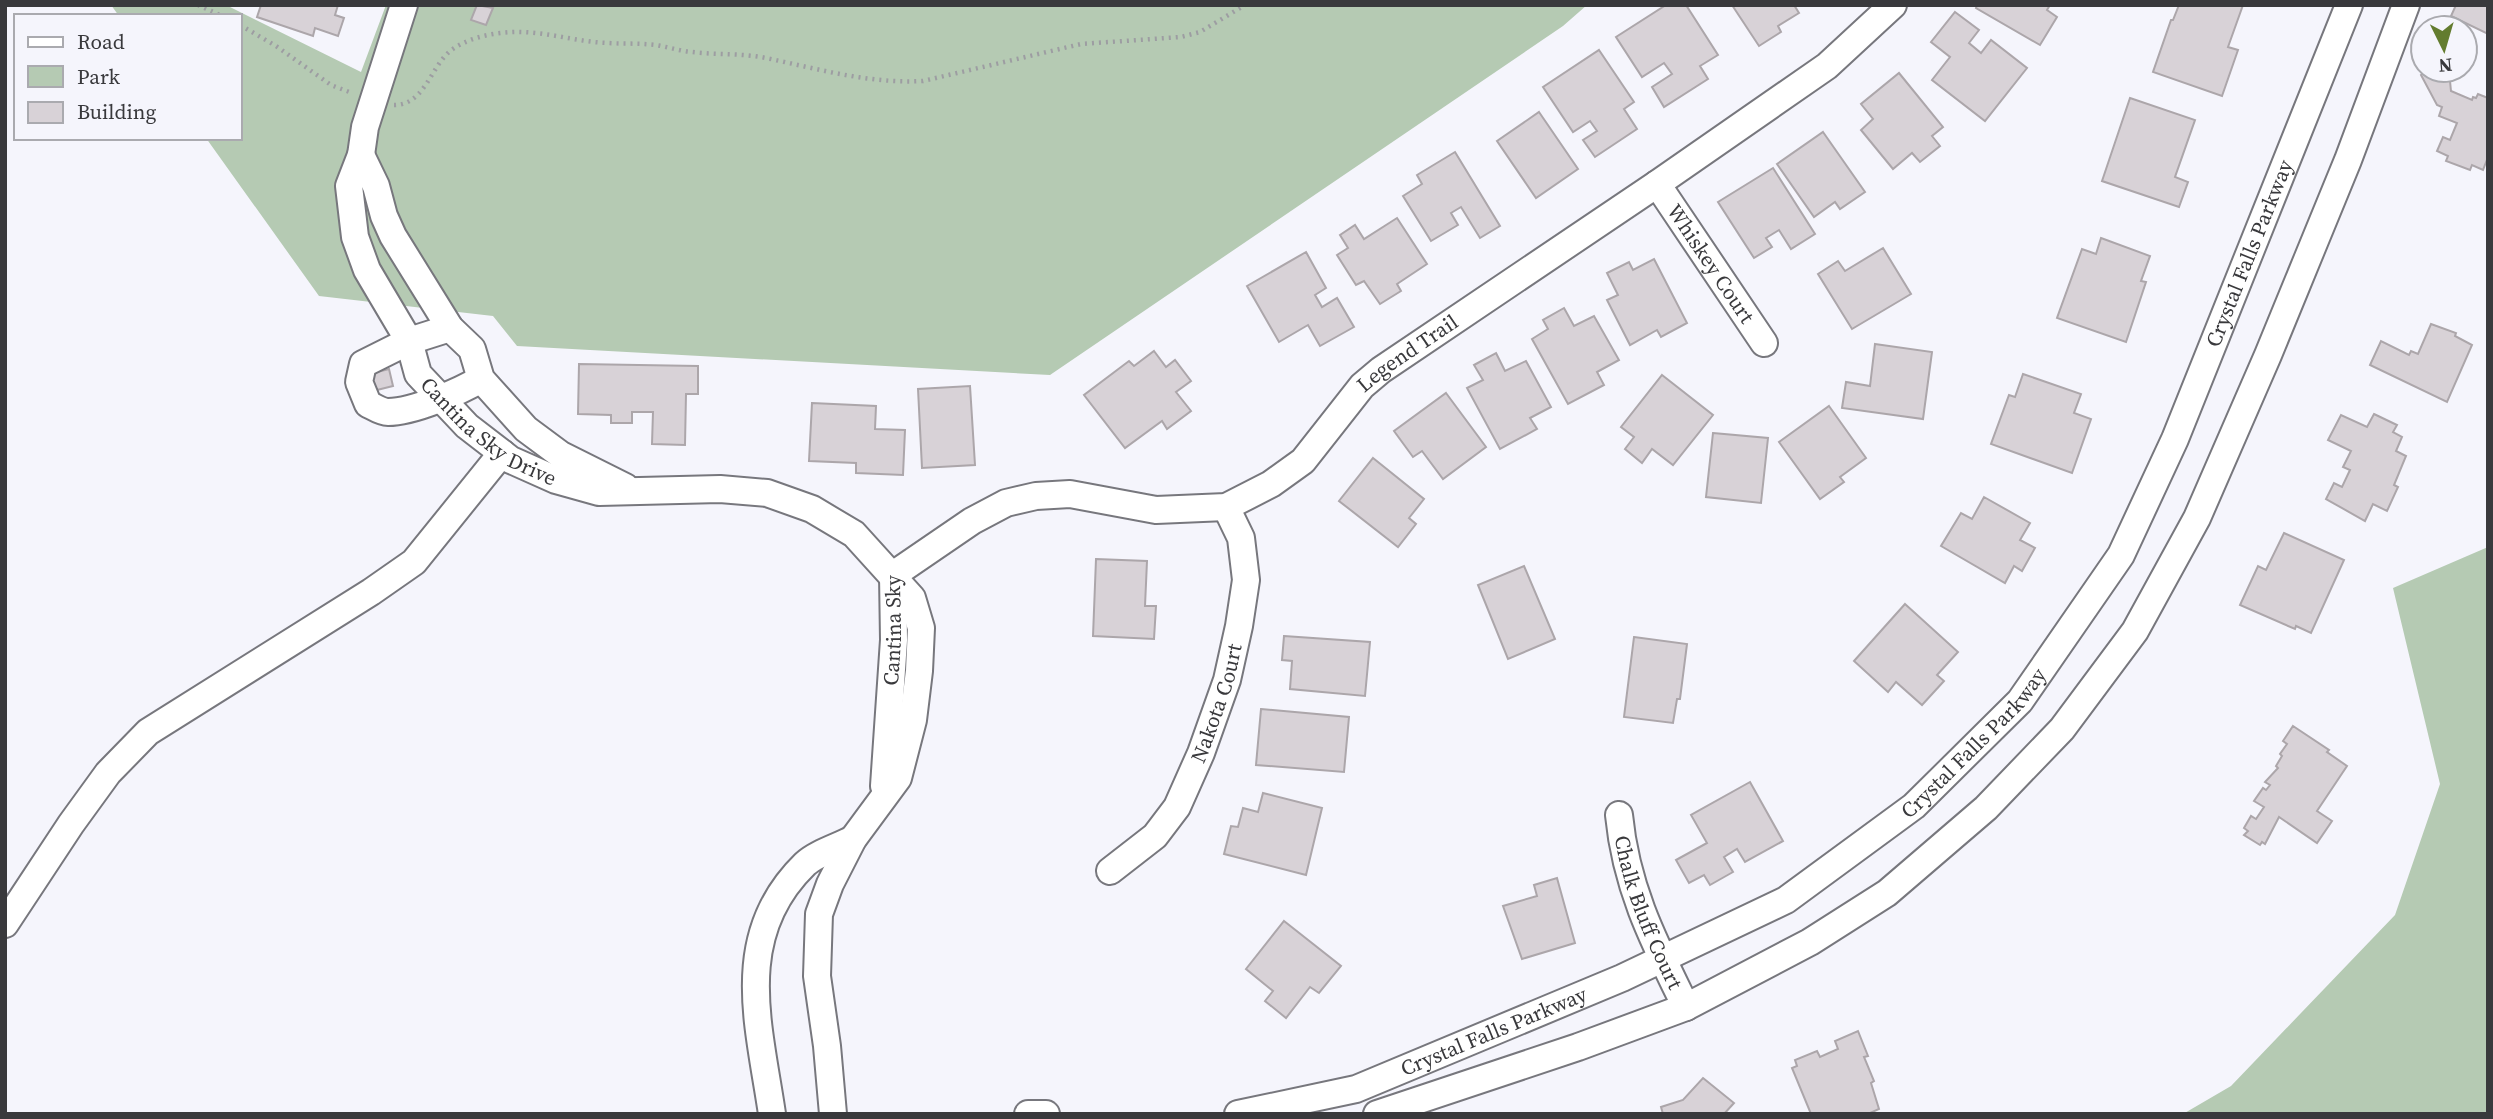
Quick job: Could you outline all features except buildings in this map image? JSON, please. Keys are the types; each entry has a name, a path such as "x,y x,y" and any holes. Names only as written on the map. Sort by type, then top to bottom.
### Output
{"street":[{"name":"Cantina Sky Drive","path":"404,5 365,127 361,155 349,186 355,237 367,270 409,341 418,374 467,426 511,460 556,480 599,492 720,489 767,493 812,509 854,534 893,575"},
{"name":"Legend Trail","path":"893,575 972,521 1006,503 1036,496 1070,494 1156,510 1226,507 1271,484 1303,461 1363,386 1381,370 1827,66 1894,5"},
{"name":"Crystal Falls Parkway","path":"1238,1114 1356,1089 1662,959 1786,900 1914,806 2020,702 2121,555 2175,439 2349,5"},
{"name":"Crystal Falls Parkway","path":"1377,1114 1578,1047 1686,1007 1810,942 1887,892 1986,808 2053,739 2135,631 2197,518 2263,368 2348,160 2406,5"},
{"name":"Cantina Sky Drive","path":"361,155 376,186 393,236 450,328 472,349 481,379 526,429 561,455 631,490"},
{"name":"Whiskey Court","path":"1657,184 1764,343"},
{"path":"450,328 409,341 363,364 359,383 368,404 385,412 407,409 462,390 481,379"},
{"path":"5,924 108,773 148,732 372,592 414,562 502,453"},
{"name":"Nakota Court","path":"1110,871 1155,836 1177,807 1201,753 1227,680 1246,580 1241,538 1226,507"},
{"name":"Cantina Sky","path":"833,1114 817,976 820,914 830,884 853,839 883,801 894,640 893,575"},
{"name":"Chalk Bluff Court","path":"1619,815 1622,847 1629,876 1662,959 1686,1007"},
{"name":"Cantina Sky","path":"772,1114 755,997 759,941 779,896 807,862 853,839"},
{"path":"1028,1114 1046,1114"}],"path":[{"path":"198,5 218,14"},
{"path":"242,26 276,46 331,85 389,105 407,103 420,92 446,54 459,45 475,38 510,32 533,32 608,43 763,57 855,77 901,82 923,81 1081,44 1181,37 1200,32 1245,5"}],"green space":[{"path":"111,5 226,5 361,72 386,5 1587,5 1563,26 1050,375 517,346 493,316 319,296 207,140 242,140 242,14 118,14"},
{"path":"2488,547 2488,1114 2183,1114 2231,1086 2395,915 2440,784 2393,588"}]}
